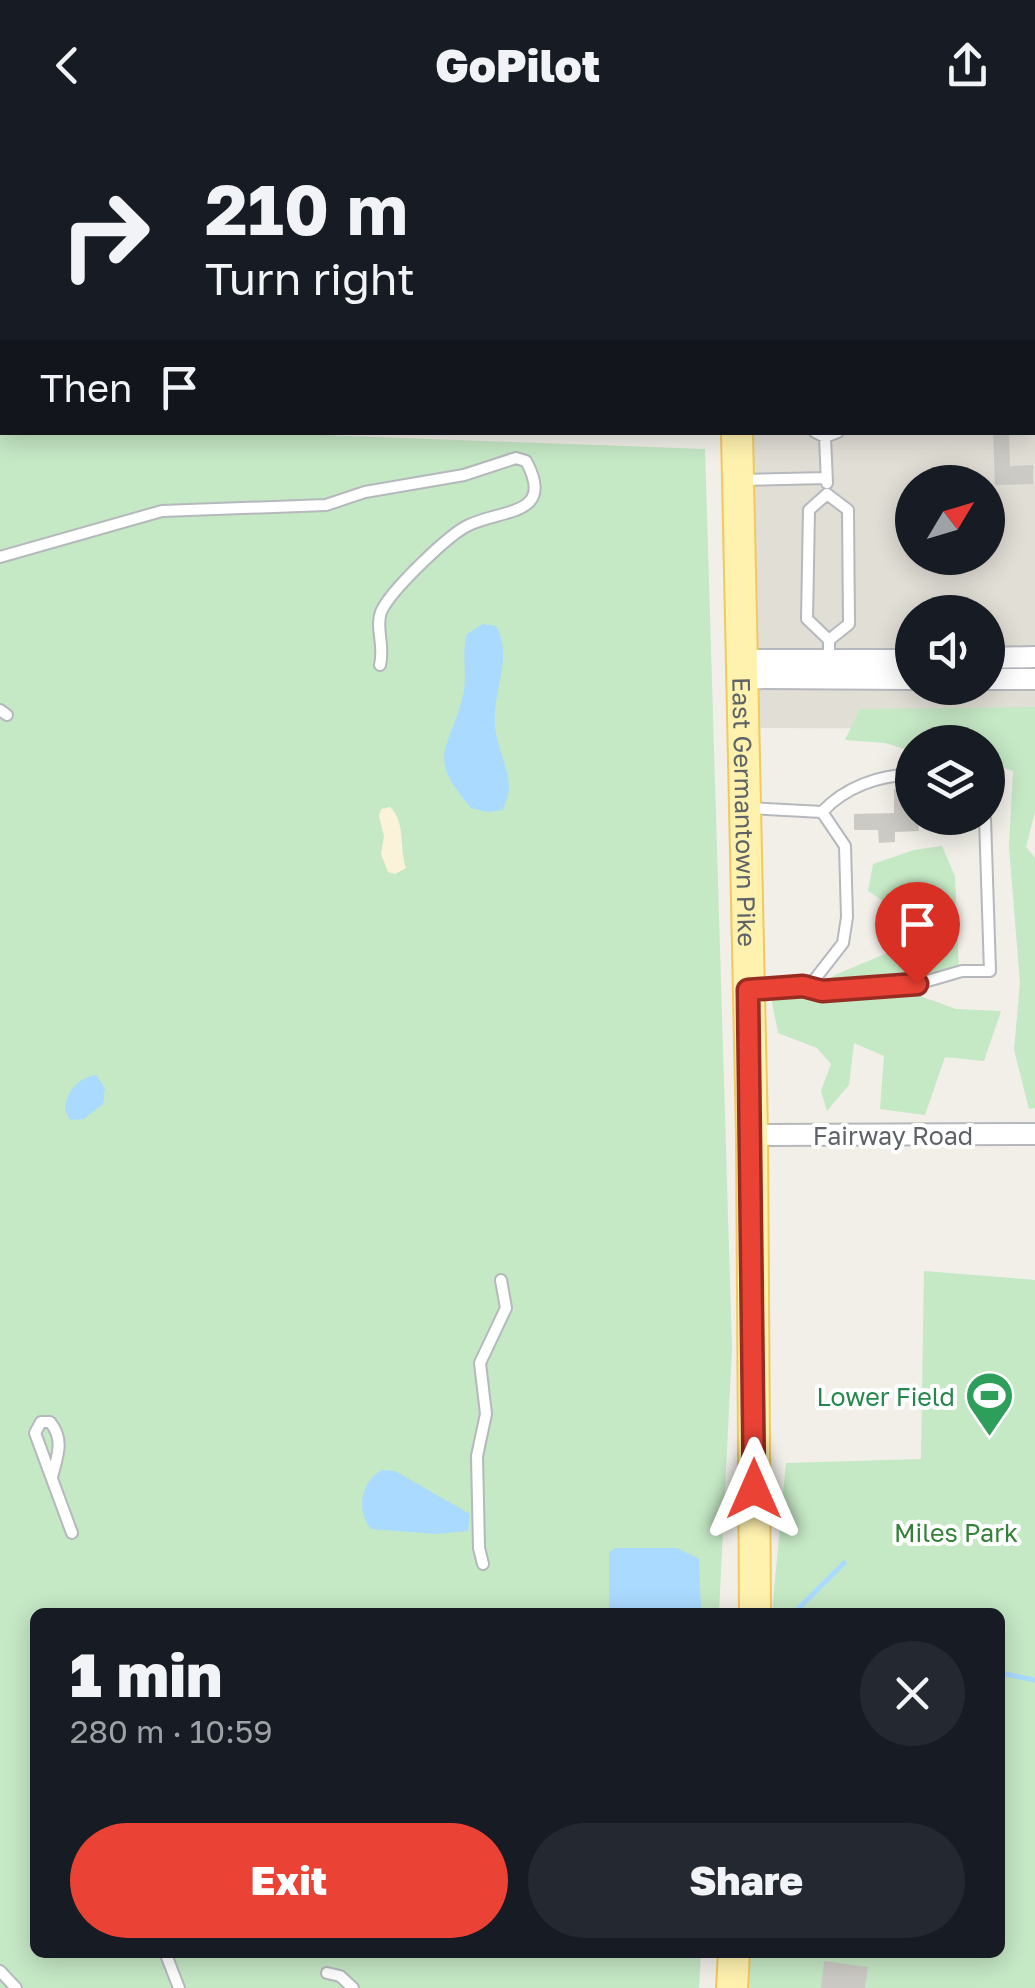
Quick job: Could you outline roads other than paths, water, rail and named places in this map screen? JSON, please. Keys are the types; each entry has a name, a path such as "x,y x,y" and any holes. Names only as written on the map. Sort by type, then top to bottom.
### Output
{"main road":[{"name":"East Germantown Pike","path":"737,435 752,1135 755,1608"},
{"path":"732,1988 734,1958"}],"street":[{"path":"741,669 829,650 895,658"},
{"path":"1005,658 1035,658"},
{"path":"741,669 895,678"},
{"path":"1005,679 1035,680"},
{"name":"Fairway Road","path":"752,1135 1035,1134"}],"lane":[{"path":"820,435 827,494 848,510 850,624 829,650 807,618 809,510 827,494"},
{"path":"0,557 162,511 326,506 365,492 464,475 516,458 526,461 536,487 532,500 520,509 469,524 408,576 381,612 379,628 384,648 380,665"},
{"path":"738,480 826,478"},
{"path":"822,812 835,798 895,774"},
{"path":"744,808 822,812"},
{"path":"803,986 815,979 843,943 847,917 844,846 822,812"},
{"path":"748,990 803,986 822,991 917,984 962,971 990,971 986,835"},
{"path":"483,1564 479,1548 478,1456 486,1414 480,1363 506,1308 501,1280"},
{"path":"52,1477 60,1446 58,1430 50,1422 41,1422 36,1434 72,1533"},
{"path":"167,1958 179,1988"},
{"path":"0,1971 16,1988"},
{"path":"326,1972 340,1976 353,1988"}],"water":[{"path":"483,624 496,626 503,650 495,725 509,787 503,810 488,812 471,808 457,790 448,776 444,753 463,695 467,634"},
{"path":"96,1075 105,1088 103,1104 84,1119 70,1120 65,1110 71,1091 83,1079"},
{"path":"382,1470 395,1471 470,1514 468,1531 436,1534 371,1529 363,1514 363,1497 369,1482"},
{"path":"616,1548 677,1548 699,1559 701,1608 609,1608 609,1552"}],"waterway":[{"path":"799,1608 844,1563"},
{"path":"1005,1674 1035,1680"}],"place":[{"name":"Lower Field","path":"990,1438"}],"park label":[{"name":"Miles Park","path":"956,1532"}]}
